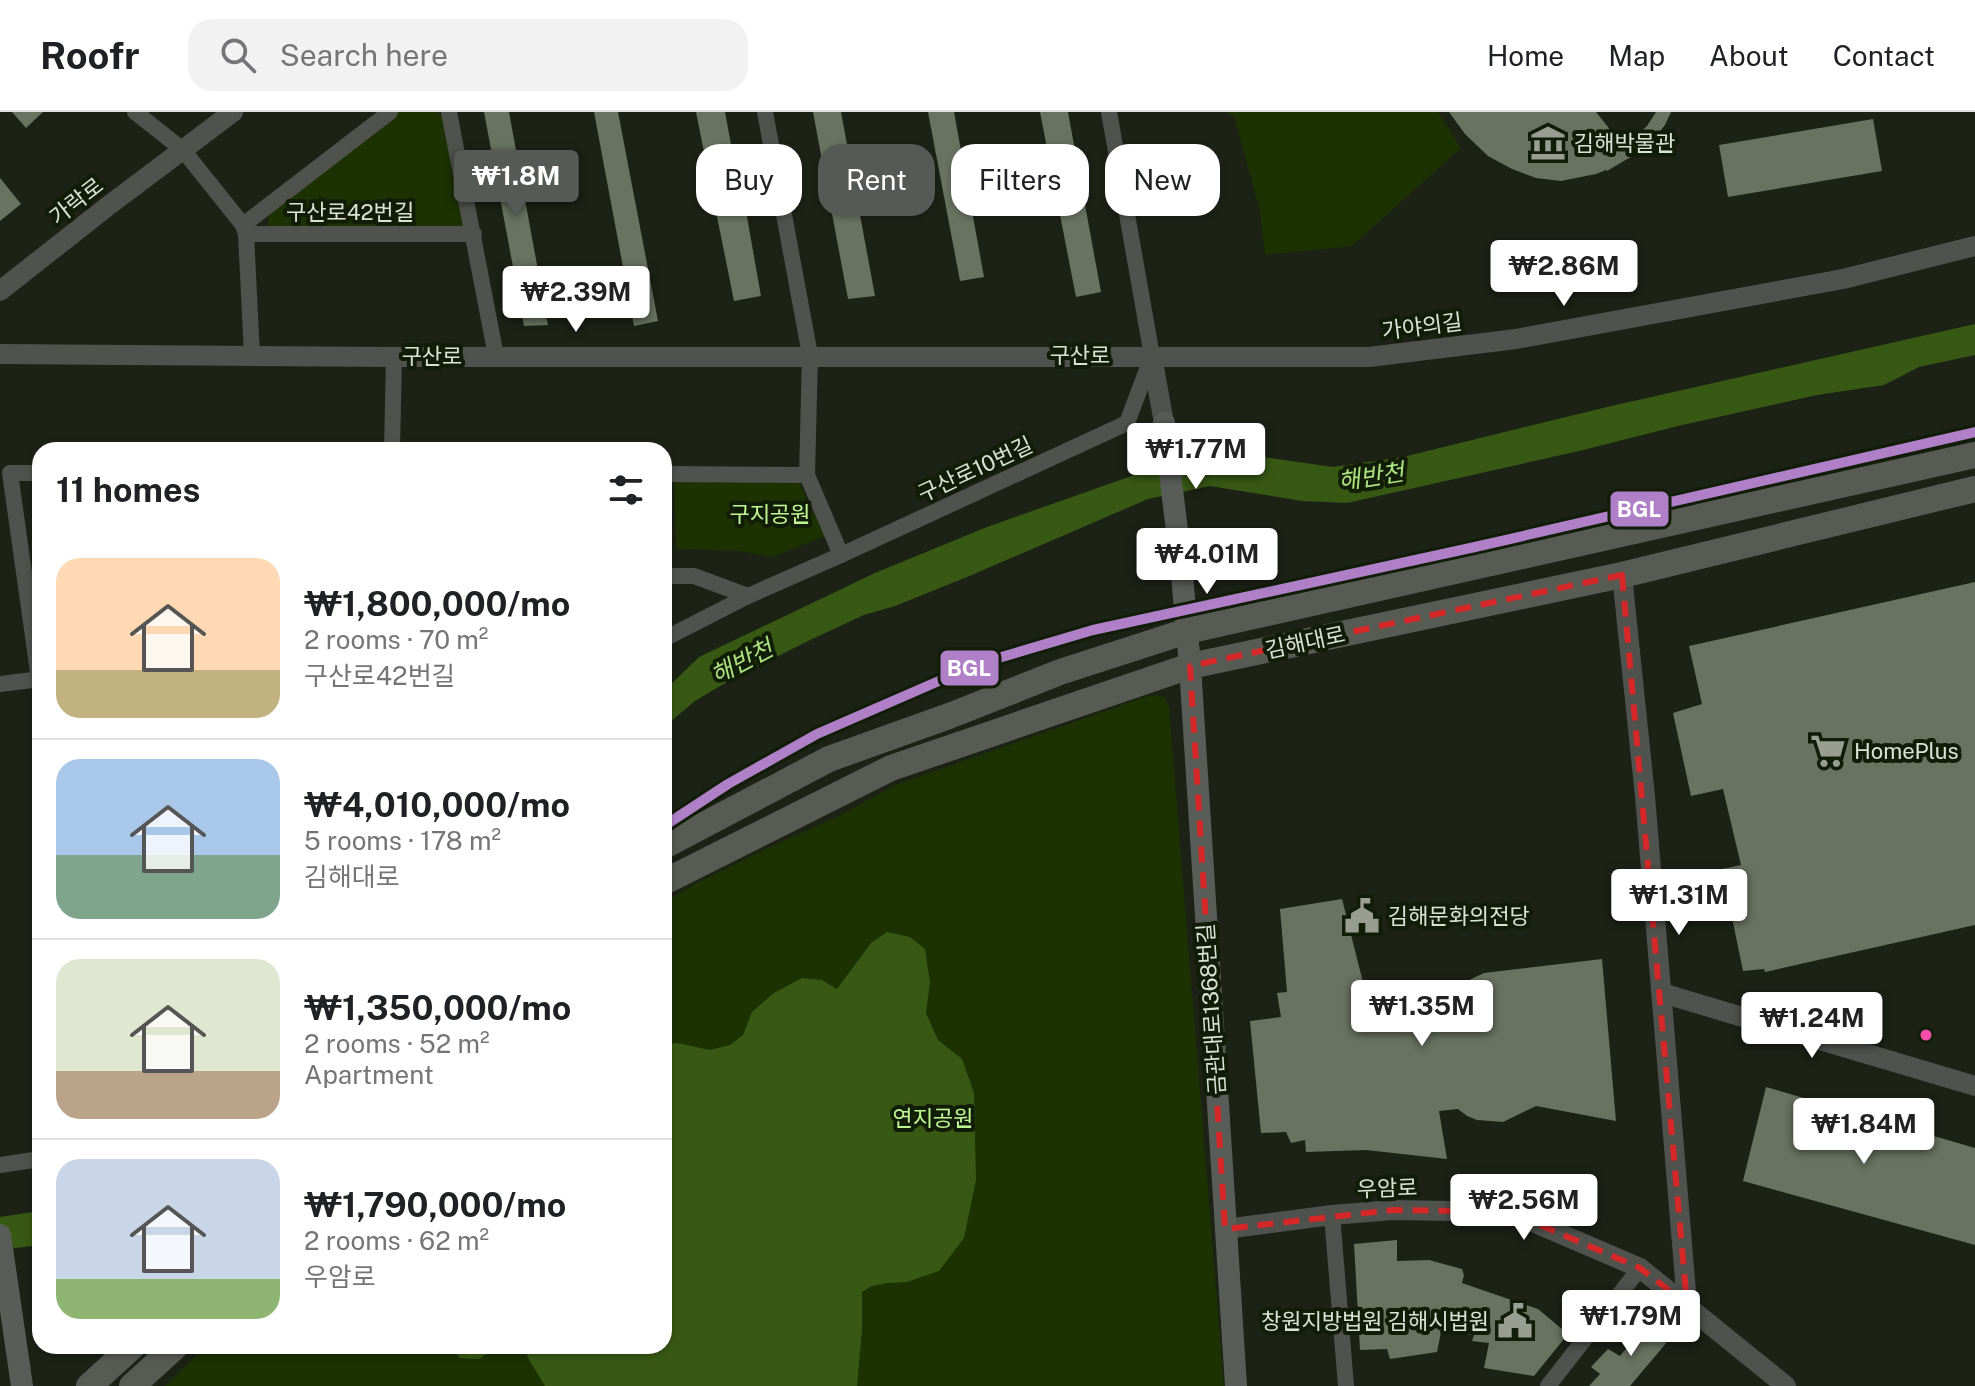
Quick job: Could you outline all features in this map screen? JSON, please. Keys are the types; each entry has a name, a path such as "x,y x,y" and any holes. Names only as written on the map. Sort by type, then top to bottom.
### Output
{"main road":[{"name":"금관대로1368번길","path":"1164,423 1190,666 1236,1386"},
{"name":"김해대로","path":"672,842 829,759 1060,672 1187,631 1975,455"},
{"name":"김해대로","path":"672,878 891,768 1190,666 1622,575 1975,489"},
{"path":"0,1235 5,1269 4,1301 22,1386"},
{"path":"89,1386 124,1354"},
{"path":"132,1386 167,1354"}],"street":[{"path":"135,112 183,150 244,229 252,355"},
{"name":"가락로","path":"0,291 233,112"},
{"path":"244,229 390,112"},
{"path":"449,112 496,356"},
{"path":"765,112 810,355 807,475 841,555"},
{"path":"1109,112 1164,423"},
{"name":"구산로42번길","path":"244,229 474,234"},
{"name":"가야의길","path":"1152,356 1369,357 1516,339 1843,279 1975,246"},
{"name":"구산로","path":"0,354 1152,356"},
{"name":"구산로10번길","path":"672,635 748,596 1127,423 1152,356"},
{"path":"392,442 394,357"},
{"path":"32,473 10,473 32,578"},
{"path":"672,474 807,475"},
{"path":"1622,575 1645,796 1687,1304"},
{"path":"672,576 694,576 748,596"},
{"path":"0,684 32,680"},
{"path":"1662,993 1975,1086"},
{"path":"0,1165 32,1160"},
{"name":"우암로","path":"1225,1229 1393,1210 1510,1212 1640,1268 1786,1386"},
{"path":"1332,1215 1346,1386"},
{"path":"1548,1386 1640,1268"}],"highlighted area":[{"path":"1622,575 1687,1304 1640,1268 1510,1212 1393,1210 1225,1229 1190,666"}],"green space":[{"path":"399,112 435,112 445,117 466,228 268,231 268,211"},
{"path":"1225,112 1438,112 1461,148 1352,246 1265,255 1260,211 1234,116"},
{"name":"구지공원","path":"780,474 799,483 825,536 773,557 739,551 676,549 674,482"},
{"name":"연지공원","path":"1148,696 1165,697 1169,707 1224,1386 165,1386 198,1354 672,1354 672,898 895,785"}],"water":[{"name":"해반천","path":"1975,324 1975,355 1919,367 1884,385 1817,395 1347,503 1302,501 1210,486 1148,499 967,577 864,615 808,641 727,682 695,701 672,720 672,683 699,657 875,573 987,527 1208,449 1333,467 1403,457 1607,407"},
{"path":"887,932 910,937 925,949 930,982 926,1013 938,1040 962,1059 974,1093 976,1180 964,1238 939,1271 907,1282 872,1286 862,1292 857,1386 545,1386 527,1354 672,1354 672,1043 710,1050 730,1045 743,1035 752,1012 774,993 802,978 822,980 837,989 871,943"},
{"path":"32,1212 32,1246 0,1250 0,1217"},
{"path":"457,1354 486,1354 479,1359 460,1358"}],"building":[{"path":"12,112 43,112 26,128"},
{"path":"484,112 509,112 548,325 524,326"},
{"path":"594,112 618,112 658,321 634,326"},
{"path":"696,112 725,112 731,144 702,144"},
{"path":"813,112 841,112 847,144 819,144"},
{"path":"928,112 954,112 960,144 951,144 951,216 973,216 984,277 960,281"},
{"path":"1040,112 1068,112 1074,144 1046,144"},
{"name":"김해박물관","path":"1449,112 1596,112 1624,147 1647,126 1656,112 1671,112 1653,140 1639,152 1607,171 1561,181 1536,178 1488,156 1465,134"},
{"path":"1873,119 1882,171 1728,197 1719,145"},
{"path":"0,178 21,204 0,221"},
{"path":"717,216 747,216 761,296 734,301"},
{"path":"832,216 860,216 875,296 848,299"},
{"path":"1060,216 1087,216 1101,292 1076,297"},
{"name":"HomePlus","path":"1975,582 1975,925 1765,972 1764,969 1743,971 1722,869 1741,865 1723,789 1691,796 1673,713 1702,704 1689,646"},
{"path":"1342,899 1370,1010 1435,1003 1484,973 1602,959 1616,1121 1536,1106 1503,1122 1477,1120 1458,1109 1439,1111 1447,1159 1366,1150 1306,1152 1305,1140 1291,1143 1286,1132 1261,1133 1250,1021 1281,1017 1277,993 1287,992 1280,909"},
{"path":"1766,1087 1975,1148 1975,1245 1743,1181"},
{"path":"1397,1240 1397,1261 1429,1260 1462,1269 1462,1283 1538,1309 1568,1334 1534,1376 1484,1368 1489,1343 1472,1341 1474,1335 1441,1332 1437,1352 1390,1359 1387,1349 1360,1350 1354,1244"},
{"path":"1649,1320 1673,1335 1630,1386 1589,1386 1600,1374 1591,1367 1608,1349 1620,1356"}],"transit line":[{"name":"BGL","path":"672,821 728,784 817,734 978,664 1093,630 1475,547 1975,432"}],"place":[{"name":"김해박물관","path":"1548,143"},
{"name":"HomePlus","path":"1828,751"},
{"name":"김해문화의전당","path":"1362,916"},
{"name":"창원지방법원 김해시법원","path":"1515,1321"}]}
